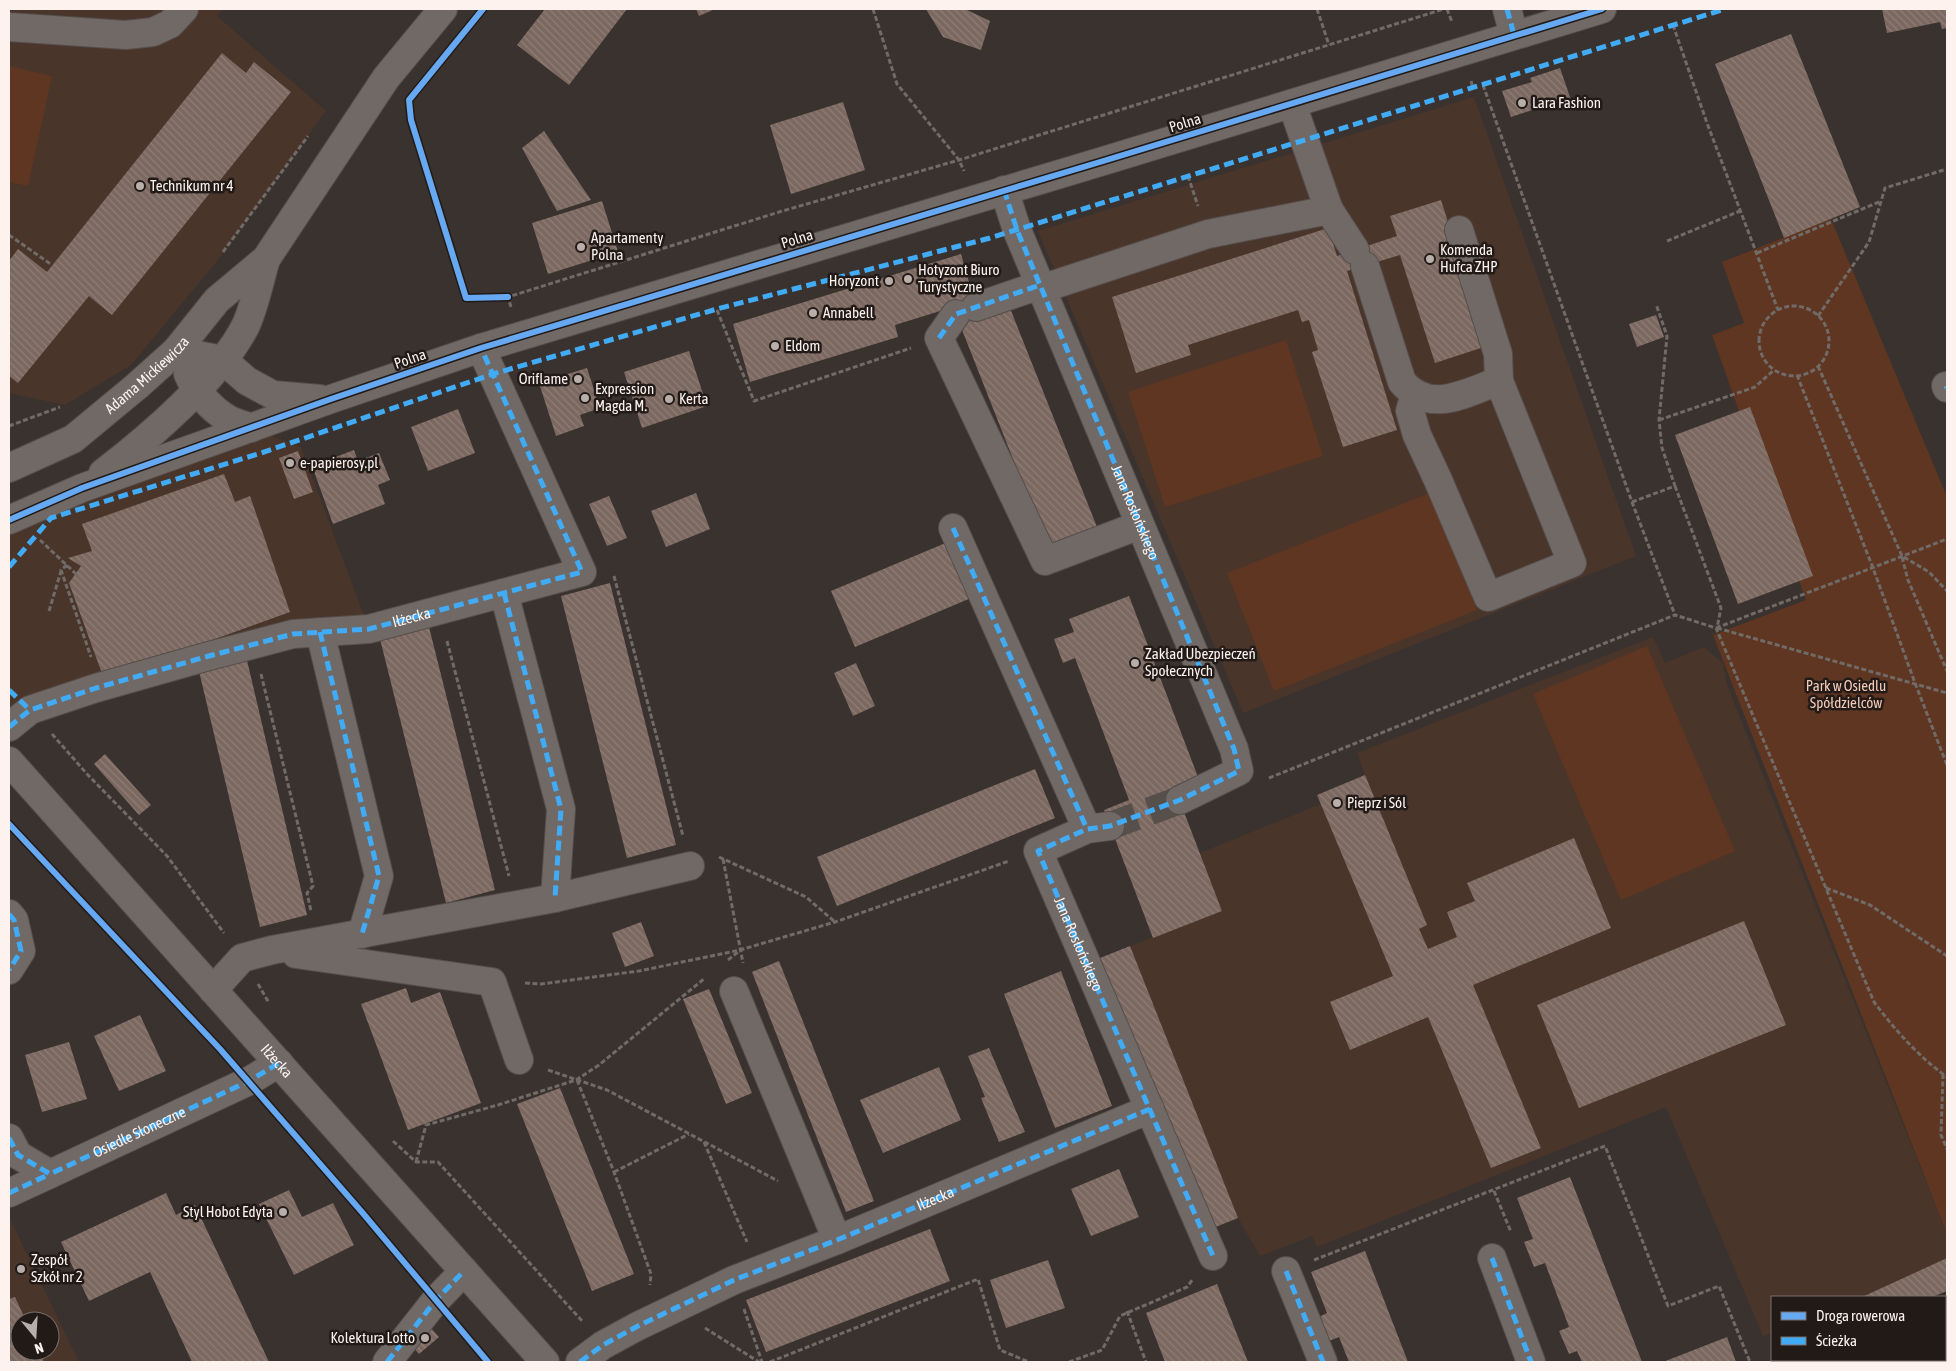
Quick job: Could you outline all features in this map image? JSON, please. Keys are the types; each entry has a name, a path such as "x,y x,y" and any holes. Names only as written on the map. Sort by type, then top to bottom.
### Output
{"street":[{"path":"9,27 126,35 153,32 170,24 184,9"},
{"name":"Adama Mickiewicza","path":"82,488 129,453 195,390 223,360 246,324 266,259 386,78 443,9"},
{"path":"1507,9 1514,35"},
{"name":"Polna","path":"9,520 82,488 331,399 481,348 1602,9"},
{"path":"1292,104 1329,210 1360,258 1402,382 1410,392 1430,400 1439,400 1451,398 1499,381"},
{"name":"Jana Rosłońskiego","path":"1004,190 1017,230 1234,749 1239,771"},
{"path":"1140,525 1045,561 940,338 966,311 1208,234 1329,210"},
{"path":"1416,394 1410,411 1417,435 1488,597 1572,563 1499,381 1498,354 1459,230"},
{"name":"Adama Mickiewicza","path":"9,468 73,439 176,351 217,300 266,259"},
{"path":"481,348 582,572"},
{"path":"176,351 223,360"},
{"path":"176,351 195,390 228,419 251,428"},
{"name":"Polna","path":"223,360 247,381 273,395 331,399"},
{"path":"954,528 1099,828 1038,851"},
{"name":"Iłżecka","path":"9,728 30,710 96,688 253,644 293,634 369,629 582,572"},
{"path":"504,593 561,809 555,898"},
{"path":"320,632 379,876 362,934"},
{"name":"Iłżecka","path":"9,760 546,1362"},
{"path":"1180,800 1239,771"},
{"name":"Jana Rosłońskiego","path":"1038,851 1150,1109"},
{"path":"213,990 242,958 272,950 555,898 690,866"},
{"path":"9,914 14,920 21,951 9,970"},
{"path":"272,950 492,982 519,1060"},
{"path":"734,991 837,1240"},
{"name":"Osiedle Słoneczne","path":"9,1193 249,1081 279,1063"},
{"path":"1150,1109 1213,1256"},
{"name":"Iłżecka","path":"580,1362 603,1344 734,1280 837,1240 1150,1109"},
{"path":"9,1138 18,1155 50,1174"},
{"path":"1492,1258 1532,1362"},
{"path":"1286,1271 1323,1362"},
{"path":"387,1362 436,1300 464,1272"}],"path":[{"path":"873,9 897,84 959,160"},
{"path":"1317,9 1328,44"},
{"path":"508,297 779,212 959,160 1444,9"},
{"path":"1673,25 1707,123 1778,310"},
{"path":"1483,85 1632,502 1675,615"},
{"path":"223,253 308,135"},
{"path":"1818,316 1869,242 1885,188 1947,169"},
{"path":"1757,253 1880,202"},
{"path":"1667,241 1740,211"},
{"path":"9,235 52,265"},
{"path":"1656,304 1667,336 1659,420 1662,448 1721,608 1716,628 1874,1002 1904,1037 1947,1077"},
{"path":"1788,306 1799,306 1810,310 1818,316 1825,326 1828,336 1828,347 1818,366 1808,372 1797,375 1785,374 1774,370 1765,361 1760,351 1759,339 1762,327 1768,318 1778,310 1788,306"},
{"path":"717,309 754,401 940,338"},
{"path":"1818,366 1902,556 1908,580 1947,672"},
{"path":"1659,420 1755,387 1774,370"},
{"path":"1797,375 1873,568 1947,765"},
{"path":"9,426 65,405"},
{"path":"1632,502 1676,486"},
{"path":"36,536 76,574"},
{"path":"1716,628 1947,539"},
{"path":"1902,556 1929,572 1947,591"},
{"path":"49,611 61,570 67,565"},
{"path":"582,572 612,569 690,866 716,856 806,897 835,922"},
{"path":"61,570 93,663"},
{"path":"439,611 517,905"},
{"path":"1239,771 1267,779 1675,615 1947,693"},
{"path":"253,644 313,886 307,893 318,943"},
{"path":"30,710 87,774 168,856 242,958 270,1006"},
{"path":"492,982 541,984 639,971 740,950 835,922 973,872 1038,851"},
{"path":"723,859 740,950"},
{"path":"1826,888 1870,905 1947,956"},
{"path":"726,962 740,950"},
{"path":"416,1162 426,1125 498,1105 576,1080 599,1065 711,974"},
{"path":"1943,1074 1941,1135 1947,1149"},
{"path":"576,1080 608,1090 781,1183 813,1182"},
{"path":"576,1080 614,1172 651,1274 650,1294 638,1326"},
{"path":"614,1172 690,1134"},
{"path":"392,1141 416,1162 438,1162 603,1344"},
{"path":"703,1141 759,1270"},
{"path":"1286,1271 1605,1146 1668,1306 1719,1286 1750,1362"},
{"path":"1069,1362 1102,1350 1120,1316 1127,1311 1187,1287 1213,1256"},
{"path":"770,1362 978,1279 1000,1350 1029,1362"},
{"path":"734,1280 761,1362"},
{"path":"675,1309 761,1362"},
{"path":"1127,1311 1146,1362"}],"shaded area":[{"name":"Technikum nr 4","path":"9,9 223,9 217,16 326,111 217,261 131,365 65,405 9,393"},
{"path":"1474,97 1636,556 1243,713 1038,231"},
{"path":"251,428 301,447 369,629 293,634 9,727 9,520"},
{"path":"1653,637 1665,663 1704,647 1723,663 1727,685 1947,1234 1947,1258 1864,1296 1771,1296 1771,1333 1763,1336 1666,1107 1317,1247 1312,1236 1260,1256 1238,1218 1130,946 1222,911 1200,853 1321,804 1317,795 1365,775 1357,753"},
{"name":"Zespół Szkół nr 2","path":"9,1217 54,1311 10,1311 10,1361 60,1361 60,1323 79,1362 9,1362"}],"green space":[{"path":"9,66 52,76 28,186 9,182"},
{"name":"Park w Osiedlu Spółdzielców","path":"1831,219 1947,497 1947,1234 1713,635 1806,600 1712,335 1744,323 1722,262"},
{"path":"1286,340 1323,456 1165,507 1128,392"},
{"path":"1430,493 1477,610 1274,691 1227,573"},
{"path":"1647,646 1735,851 1621,900 1533,694"}],"building":[{"path":"545,9 627,9 569,85 517,45"},
{"path":"696,9 715,9 699,16"},
{"path":"926,9 965,9 990,21 981,50 943,37"},
{"path":"1882,9 1947,9 1947,28 1942,29 1940,22 1887,33"},
{"path":"1791,34 1860,207 1784,238 1715,64"},
{"path":"222,53 246,73 254,62 291,92 112,315 89,296 18,383 9,376 9,261 18,249 47,272"},
{"path":"1560,68 1571,100 1542,110 1541,107 1511,117 1502,91 1532,82 1530,78"},
{"path":"843,102 865,170 791,194 770,125"},
{"path":"544,131 591,200 557,211 522,148"},
{"path":"1441,200 1487,346 1435,363 1400,255 1347,271 1397,430 1343,447 1312,352 1318,350 1309,320 1302,322 1298,310 1188,345 1191,355 1136,373 1112,297 1328,228 1337,256 1397,236 1390,216"},
{"path":"602,201 618,252 548,274 532,223"},
{"path":"961,254 976,307 1008,303 1099,532 1050,553 953,307 895,325 898,337 750,382 733,324"},
{"path":"1656,315 1664,337 1637,347 1629,324"},
{"path":"689,351 707,406 642,428 624,372"},
{"path":"587,368 600,408 580,415 584,426 556,436 539,383"},
{"path":"1750,407 1813,576 1738,604 1675,435"},
{"path":"458,409 475,453 428,471 411,427"},
{"path":"354,450 358,461 379,453 390,480 378,485 385,504 333,524 312,466"},
{"path":"298,451 313,492 294,499 279,458"},
{"path":"224,474 235,502 250,496 290,612 104,679 69,583 81,566 68,558 92,551 82,524"},
{"path":"696,493 710,529 666,547 651,511"},
{"path":"609,496 627,538 607,546 589,504"},
{"path":"948,542 971,598 855,647 831,591"},
{"path":"610,583 676,845 627,858 561,596"},
{"path":"1129,596 1198,777 1174,786 1222,911 1153,938 1104,810 1129,800 1075,658 1063,663 1054,639 1074,632 1069,619"},
{"path":"429,627 495,890 446,903 380,639"},
{"path":"246,656 307,915 260,927 198,667"},
{"path":"856,663 875,706 853,716 834,673"},
{"path":"105,754 151,805 139,815 94,764"},
{"path":"1035,769 1055,818 837,906 817,857"},
{"path":"1365,775 1427,925 1419,929 1428,949 1457,937 1447,912 1475,901 1467,883 1574,838 1611,928 1473,985 1541,1148 1491,1168 1428,1017 1350,1050 1330,1002 1393,976 1317,795"},
{"path":"1744,921 1786,1025 1579,1108 1537,1005"},
{"path":"641,922 654,956 625,967 612,933"},
{"path":"1130,946 1238,1218 1208,1230 1100,958"},
{"path":"779,961 874,1201 846,1212 752,972"},
{"path":"1061,971 1112,1106 1055,1128 1004,994"},
{"path":"406,988 411,1003 440,992 481,1103 408,1130 361,1004"},
{"path":"709,989 752,1093 726,1104 683,999"},
{"path":"140,1015 166,1071 119,1091 94,1036"},
{"path":"69,1042 87,1099 42,1112 25,1055"},
{"path":"989,1048 1025,1132 999,1142 981,1098 985,1097 968,1056"},
{"path":"939,1067 961,1120 883,1153 860,1100"},
{"path":"560,1088 634,1274 592,1291 517,1104"},
{"path":"1119,1169 1139,1217 1091,1236 1071,1189"},
{"path":"1570,1177 1642,1362 1582,1362 1577,1351 1569,1354 1559,1331 1569,1327 1545,1263 1534,1267 1524,1242 1533,1239 1517,1198"},
{"path":"289,1190 302,1217 333,1203 354,1245 294,1275 259,1204"},
{"path":"166,1193 176,1215 195,1205 269,1362 192,1362 150,1272 89,1301 61,1242"},
{"path":"930,1229 950,1281 766,1352 746,1300"},
{"path":"1365,1251 1408,1362 1349,1362 1339,1337 1329,1341 1319,1317 1327,1313 1311,1272"},
{"path":"1947,1258 1947,1291 1934,1296 1864,1296"},
{"path":"1048,1260 1065,1308 1006,1328 990,1280"},
{"path":"1217,1284 1248,1362 1165,1362 1146,1313"},
{"path":"15,1297 21,1311 10,1311 10,1361 44,1362 9,1362 9,1299"},
{"path":"429,1326 439,1337 419,1354 410,1344"},
{"path":"1727,1337 1736,1362 1663,1362"}],"tunnel":[{"path":"1110,826 1180,800"}],"marked path":[{"path":"1507,9 1514,35"},
{"path":"9,567 51,518 261,453 493,374 717,309 990,238 1725,9"},
{"path":"1004,190 1017,230 1234,749 1239,771 1180,800 1110,826 1087,829 1038,851 1213,1256"},
{"path":"939,338 956,314 1040,285"},
{"path":"9,727 30,710 96,688 209,656 293,634 369,629 582,572 481,348"},
{"path":"953,528 1087,829"},
{"path":"504,593 561,809 555,898"},
{"path":"320,632 379,876 362,934"},
{"path":"9,690 30,710"},
{"path":"9,914 14,920 21,951 9,970"},
{"path":"9,1138 18,1155 50,1174 249,1081 279,1063"},
{"path":"580,1362 603,1345 638,1326 734,1280 837,1240 1150,1109"},
{"path":"9,1193 50,1174"},
{"path":"1492,1258 1531,1362"},
{"path":"387,1362 436,1300 464,1271"},
{"path":"1286,1271 1323,1362"}],"cycle path":[{"path":"483,9 409,100 411,120 466,298 508,297"},
{"path":"9,520 82,488 331,399 481,348 1602,9"},
{"path":"9,824 220,1049 361,1211 488,1362"}],"place":[{"name":"Lara Fashion","path":"1522,103"},
{"name":"Technikum nr 4","path":"140,186"},
{"name":"Apartamenty Polna","path":"581,247"},
{"name":"Komenda Hufca ZHP","path":"1430,259"},
{"name":"Hotyzont Biuro Turystyczne","path":"908,279"},
{"name":"Horyzont","path":"889,281"},
{"name":"Annabell","path":"813,313"},
{"name":"Eldom","path":"775,346"},
{"name":"Oriflame","path":"578,379"},
{"name":"Expression Magda M.","path":"585,398"},
{"name":"Kerta","path":"669,399"},
{"name":"e-papierosy.pl","path":"290,463"},
{"name":"Zakład Ubezpieczeń Społecznych","path":"1135,663"},
{"name":"Pieprz i Sól","path":"1337,803"},
{"name":"Styl Hobot Edyta","path":"283,1212"},
{"name":"Zespół Szkół nr 2","path":"21,1269"},
{"name":"Kolektura Lotto","path":"425,1338"}]}
